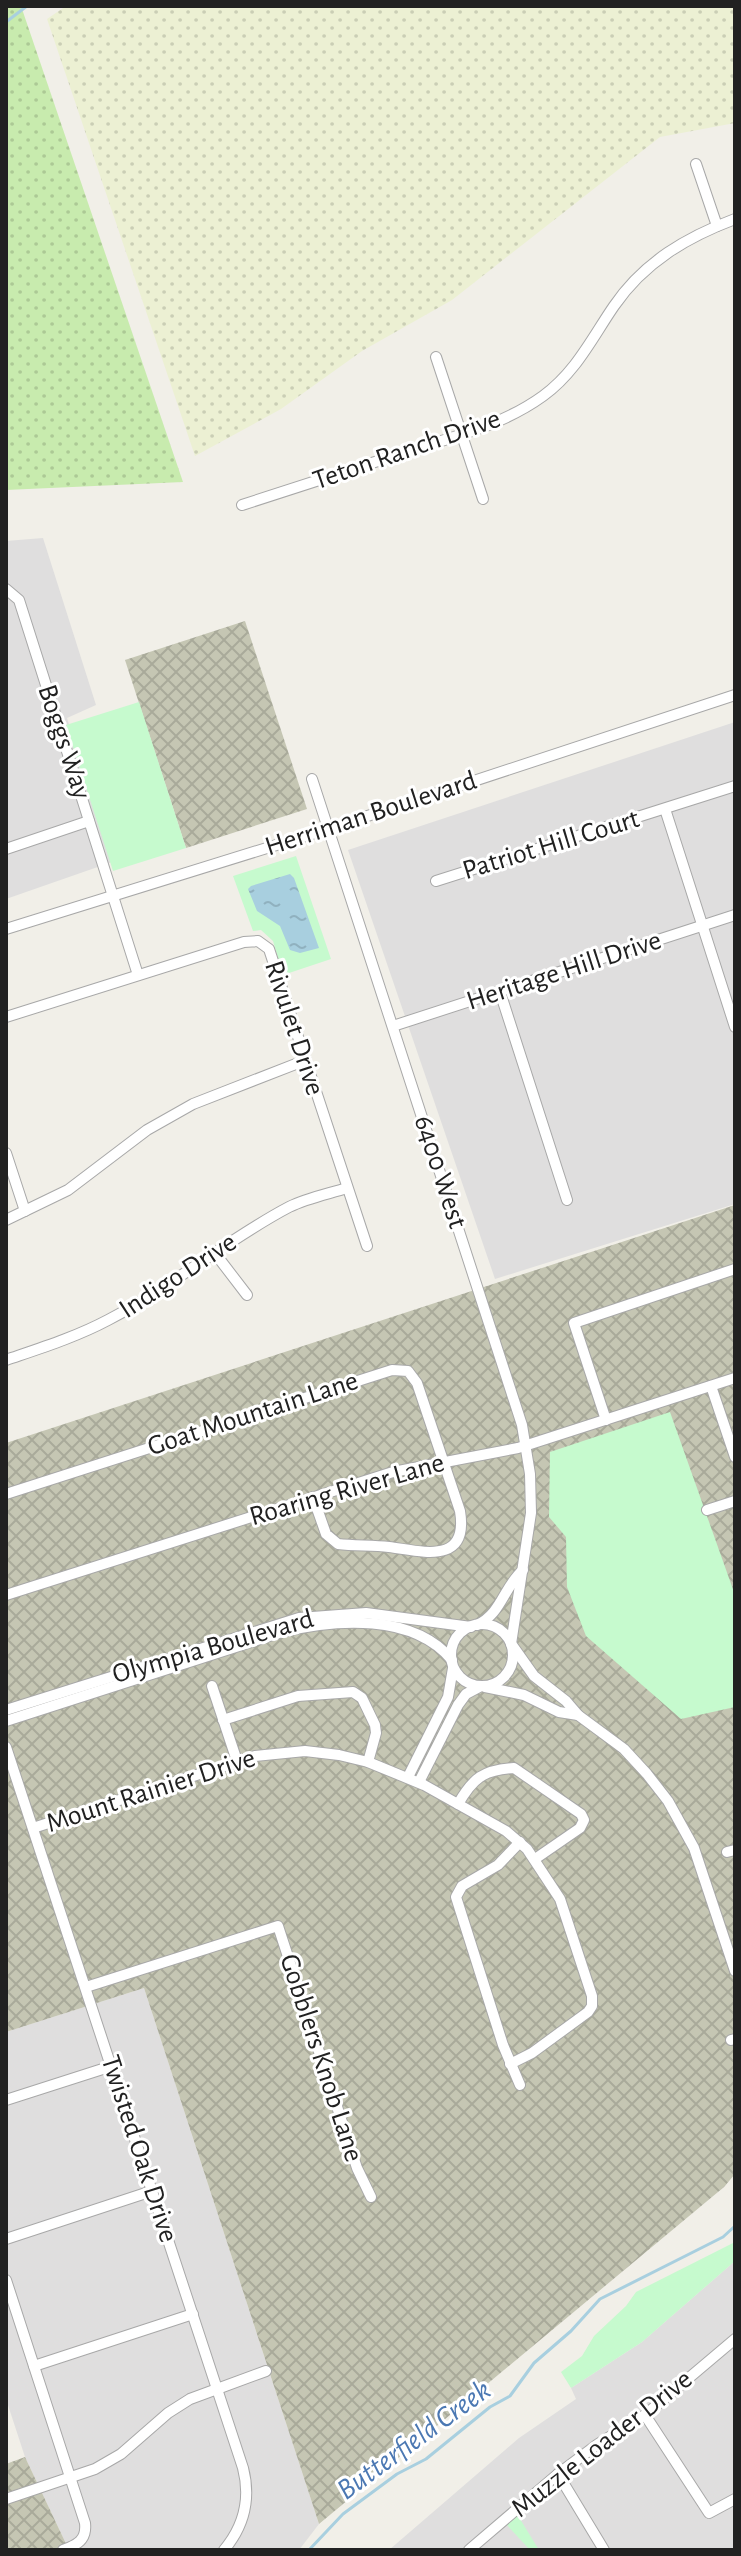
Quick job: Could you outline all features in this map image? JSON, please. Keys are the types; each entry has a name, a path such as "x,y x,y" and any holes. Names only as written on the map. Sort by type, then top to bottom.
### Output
{"street":[{"path":"696,164 717,226"},
{"name":"Teton Ranch Drive","path":"242,505 462,435 510,416 561,381 591,344 614,306 639,277 679,244 735,219"},
{"path":"436,357 483,499"},
{"name":"Boggs Way","path":"9,590 19,600 138,975"},
{"name":"Herriman Boulevard","path":"6,929 328,829 735,695"},
{"name":"6400 West","path":"312,779 519,1414 530,1474 531,1513 511,1644"},
{"name":"Patriot Hill Court","path":"436,881 735,786"},
{"path":"665,809 735,1027"},
{"path":"6,849 89,821"},
{"name":"Heritage Hill Drive","path":"393,1026 735,915"},
{"name":"Rivulet Drive","path":"6,1017 244,942 258,941 269,949 367,1246"},
{"path":"500,992 567,1200"},
{"path":"6,1220 68,1190 147,1130 193,1104 306,1060"},
{"path":"6,1153 25,1211"},
{"name":"Indigo Drive","path":"6,1360 108,1321 292,1205 347,1188"},
{"path":"214,1252 247,1295"},
{"path":"606,1420 574,1323 735,1269"},
{"name":"Goat Mountain Lane","path":"6,1494 396,1369 408,1371 415,1378 461,1521 455,1542 436,1553 334,1543 326,1534 313,1497"},
{"name":"Roaring River Lane","path":"6,1595 402,1469 526,1445 735,1378"},
{"path":"711,1386 735,1457"},
{"path":"707,1510 735,1501"},
{"name":"6400 West","path":"473,1626 497,1610 510,1585 523,1570"},
{"name":"Olympia Boulevard","path":"6,1710 299,1618 366,1613 473,1626"},
{"name":"Olympia Boulevard","path":"6,1721 274,1634 314,1625 358,1623 401,1629 431,1640 453,1663"},
{"path":"414,1780 448,1697 455,1641 473,1626 488,1625 499,1629 534,1676 630,1755 658,1787 677,1815 700,1865 735,1971"},
{"path":"414,1780 466,1694 496,1683 506,1675 513,1658 511,1644"},
{"path":"453,1663 464,1680 524,1695 559,1712 578,1715"},
{"path":"212,1686 237,1761"},
{"path":"223,1720 298,1696 353,1692 362,1698 375,1725 376,1733 368,1762"},
{"name":"Twisted Oak Drive","path":"6,1747 243,2468 247,2486 246,2504 241,2523 224,2550"},
{"name":"Mount Rainier Drive","path":"33,1828 267,1754 305,1751 339,1755 368,1762 414,1780 499,1826 520,1842 535,1859 560,1899 593,2002 588,2012 532,2053 510,2064"},
{"path":"458,1804 477,1778 514,1768 581,1814 584,1820 580,1828 535,1859"},
{"path":"520,1842 498,1865 462,1886 456,1897 510,2064 520,2085"},
{"name":"Gobblers Knob Lane","path":"86,1987 278,1926 357,2168 371,2197"},
{"path":"6,2100 112,2066"},
{"path":"6,2239 152,2191"},
{"path":"6,2280 85,2523 85,2533 77,2545 63,2550"},
{"path":"34,2366 193,2314"},
{"name":"Muzzle Loader Drive","path":"469,2550 558,2474 645,2415 735,2339"},
{"path":"6,2499 95,2469 121,2454 168,2413 190,2399 266,2371"},
{"path":"645,2415 709,2513 735,2499"},
{"path":"558,2474 604,2550"}],"shaded area":[{"path":"66,6 735,6 735,123 660,137 452,300 362,351 281,409 195,456 47,19"},
{"path":"43,538 96,705 67,718 112,862 6,899 6,541"},
{"path":"245,621 307,809 186,848 125,660"},
{"path":"735,722 735,1204 495,1279 348,850"},
{"path":"735,1205 735,2174 724,2187 319,2524 144,1988 6,2032 6,1443"},
{"path":"144,1988 319,2524 299,2550 69,2550 25,2457 6,2399 6,2032"},
{"path":"735,2261 735,2550 389,2550 519,2438 576,2399 571,2388 642,2342"},
{"path":"25,2457 69,2550 6,2550 6,2464"}],"green space":[{"path":"6,6 21,6 183,482 6,490"},
{"path":"139,702 186,848 113,871 66,725"},
{"path":"296,856 331,959 283,975 273,941 261,930 253,931 233,876"},
{"path":"670,1412 735,1595 735,1707 681,1719 586,1636 567,1587 566,1537 549,1517 550,1452"},
{"path":"735,2242 735,2261 642,2342 571,2388 561,2372 582,2356 594,2336 626,2306 636,2292"},
{"path":"517,2514 539,2550 530,2550 506,2524"}],"water":[{"path":"290,874 319,948 300,953 290,950 280,926 257,911 248,889"}],"waterway":[{"path":"6,22 27,6"},
{"name":"Butterfield Creek","path":"309,2550 343,2514 397,2474 426,2459 490,2407 510,2396 534,2363 571,2331 600,2299 723,2237 735,2226"}]}
